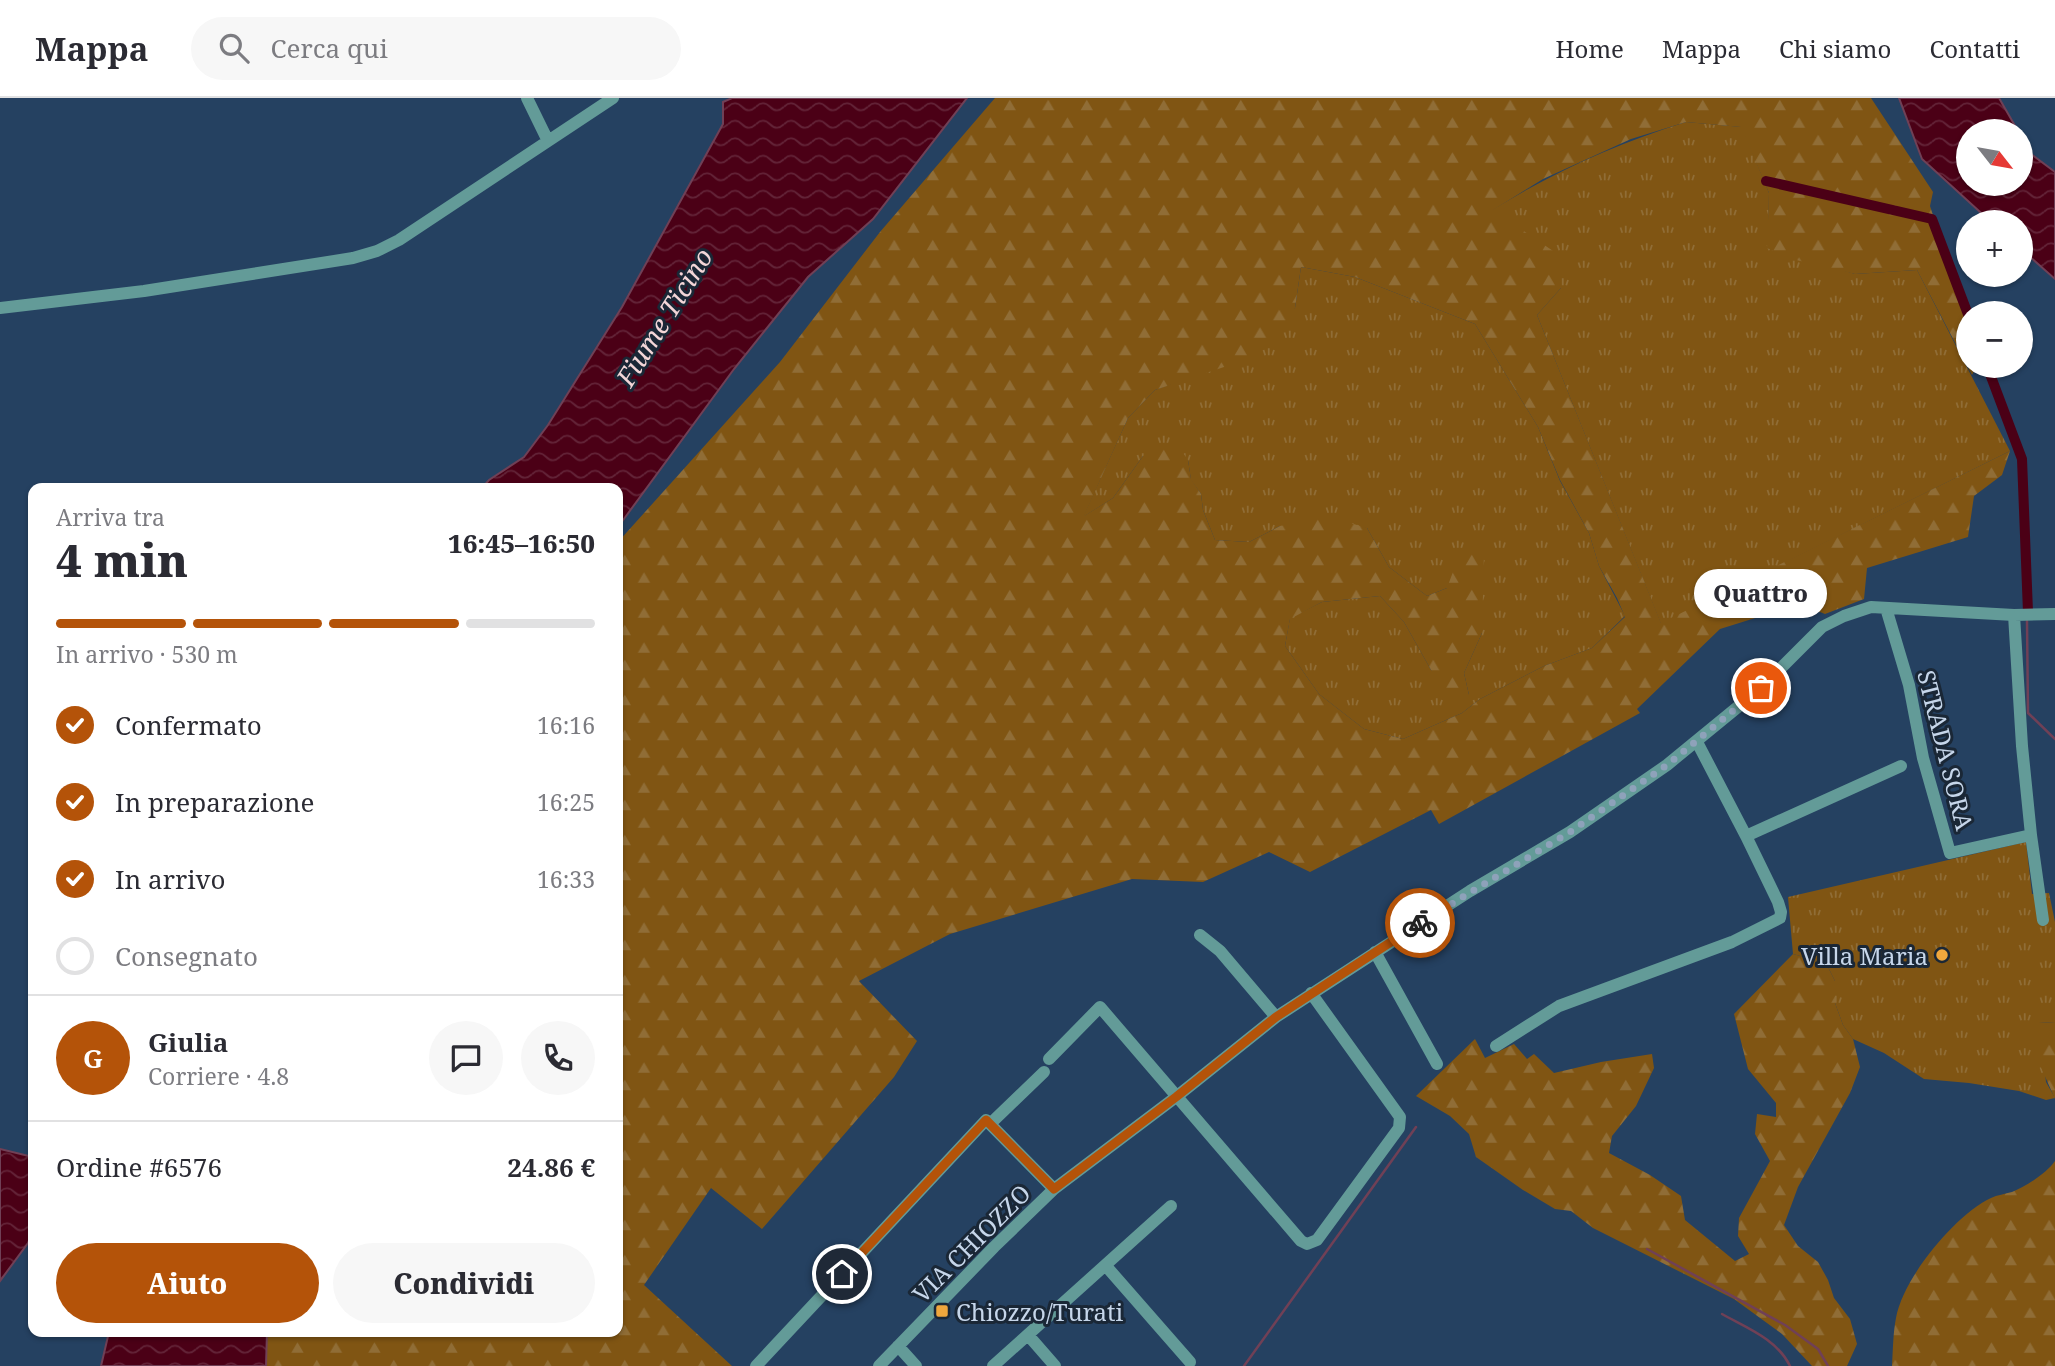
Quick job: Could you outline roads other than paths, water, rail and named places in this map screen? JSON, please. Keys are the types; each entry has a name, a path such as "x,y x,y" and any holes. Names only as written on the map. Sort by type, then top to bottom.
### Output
{"street":[{"path":"527,98 548,141"},
{"path":"0,308 144,291 354,258 377,251 399,240 612,98"},
{"path":"1496,1046 1559,1006 1732,942 1780,918 1778,902 1697,742 1761,688 1822,627 1871,607 2014,615 2055,614"},
{"name":"STRADA SORA","path":"1886,608 1909,685 1923,758 1950,853 2031,835"},
{"path":"2014,615 2022,746 2043,920"},
{"name":"VIA CHIOZZO","path":"879,1366 1054,1189 1276,1017 1570,832 1697,742"},
{"name":"STRADA SORA","path":"1746,836 1901,765"},
{"path":"1200,934 1220,951 1276,1017"},
{"path":"1376,952 1437,1064"},
{"path":"990,1124 1100,1007 1301,1241 1307,1244 1317,1240 1399,1128 1400,1117 1311,993"},
{"path":"756,1366 986,1120 1054,1189"},
{"path":"993,1366 1171,1206"},
{"path":"1106,1266 1190,1362"},
{"path":"1028,1335 1055,1366"},
{"path":"898,1346 916,1366"}],"water":[{"name":"Fiume Ticino","path":"732,98 967,98 873,219 808,277 734,369 623,520 623,483 486,483 524,457 548,425 622,307 723,124 723,102"},
{"path":"1899,98 1999,98 2011,119 1956,119 1956,190 1922,159"},
{"path":"2034,156 2055,172 2055,279 2033,260 2033,210 1978,210 1963,196 2034,196"},
{"path":"0,1149 28,1156 28,1243 0,1281"},
{"path":"108,1337 267,1337 266,1366 101,1366"}],"waterway":[{"path":"1766,181 1932,219 1963,301"},
{"path":"1992,378 2022,459 2028,612"},
{"path":"2027,621 2028,713 2055,739"},
{"path":"1244,1366 1416,1127"},
{"path":"1647,1249 1785,1325 1818,1349 1828,1366"},
{"path":"1722,1314 1769,1341 1790,1366"}],"place":[{"name":"Quattro","path":"1761,688"},
{"name":"Villa Maria","path":"1942,955"},
{"name":"Chiozzo/Turati","path":"942,1311"}]}
